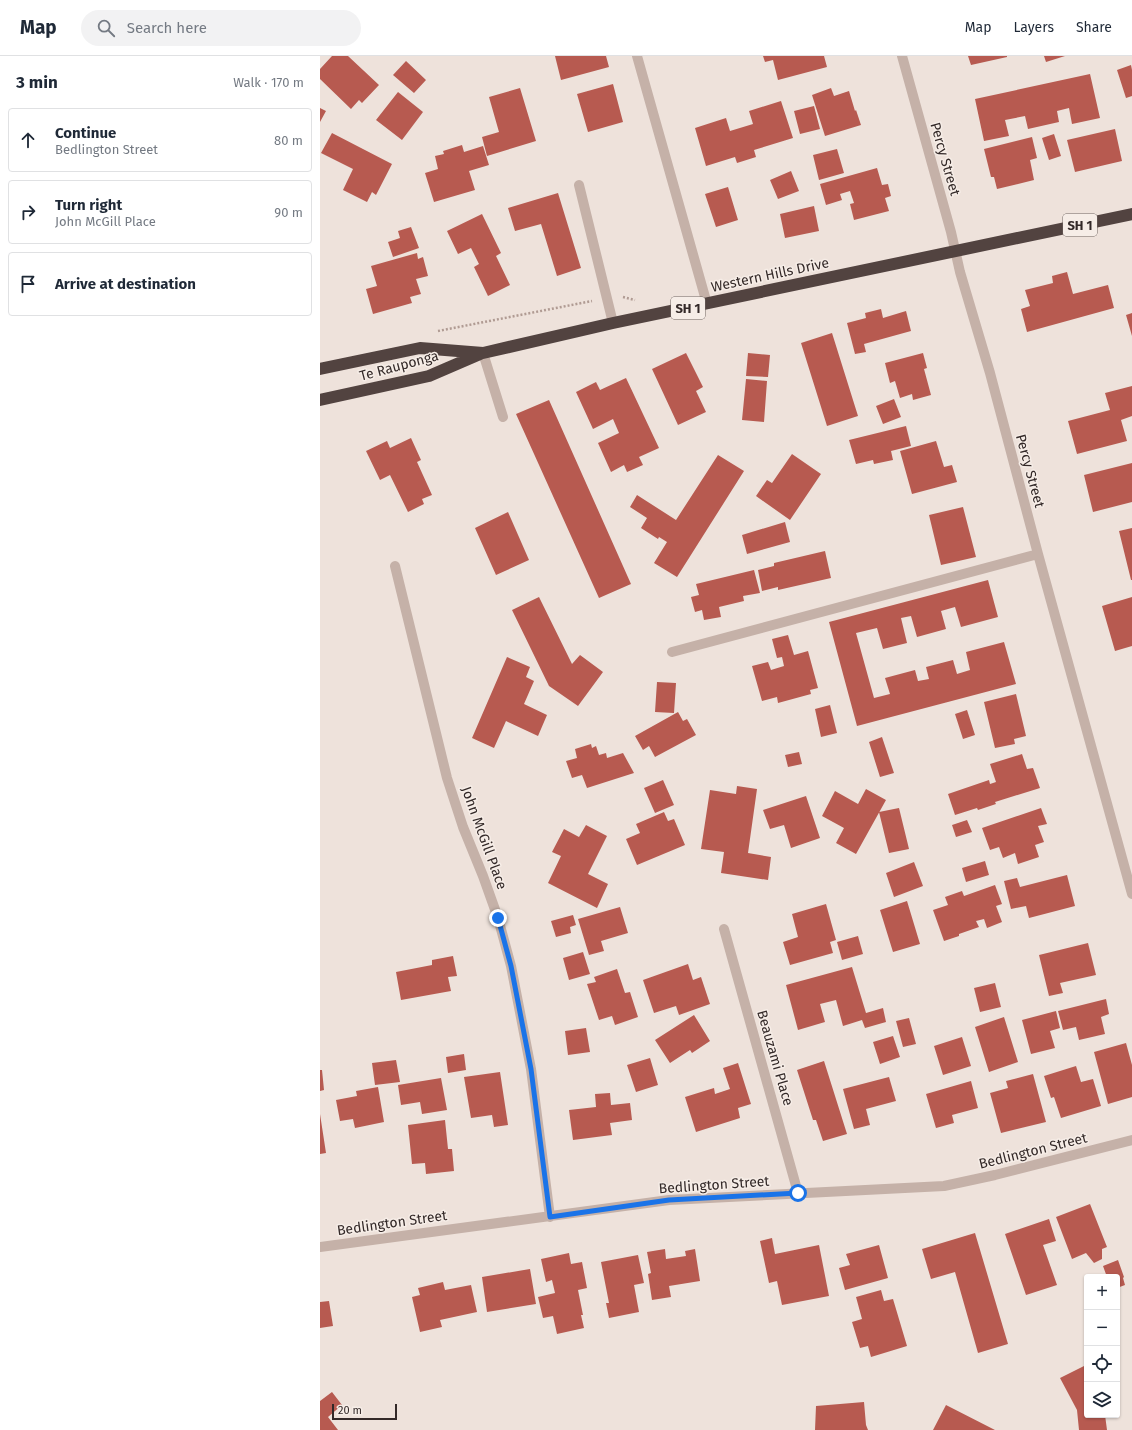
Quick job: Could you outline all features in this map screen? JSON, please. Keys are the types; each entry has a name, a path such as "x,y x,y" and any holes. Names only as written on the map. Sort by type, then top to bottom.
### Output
{"highway":[{"name":"Western Hills Drive","path":"320,369 420,348 483,353 613,323 1132,214"},
{"name":"Te Rauponga","path":"320,400 429,376 483,353"}],"street":[{"path":"637,56 707,304"},
{"name":"Percy Street","path":"902,56 960,272 990,373 1038,554 1132,894"},
{"path":"579,185 613,323"},
{"path":"483,353 503,417"},
{"path":"672,652 1038,554"},
{"name":"John McGill Place","path":"395,566 447,778 463,827 484,876 498,918 511,966 531,1069 550,1217"},
{"name":"Beauzami Place","path":"724,929 798,1193"},
{"name":"Bedlington Street","path":"320,1247 669,1200 944,1186 995,1176 1132,1140"}],"path":[{"path":"436,332 607,298"}],"building":[{"path":"332,56 348,56 379,85 362,103 359,100 351,109 320,79 320,69"},
{"path":"555,56 606,56 609,67 561,80"},
{"path":"763,56 824,56 827,67 778,80 773,60 765,62"},
{"path":"968,56 1007,56 1007,57 971,65"},
{"path":"1044,56 1065,56 1046,62"},
{"path":"406,61 426,80 414,93 393,75"},
{"path":"1131,65 1132,96 1126,98 1117,70"},
{"path":"1090,74 1100,118 1072,124 1069,108 1057,111 1059,122 1028,129 1025,116 1005,120 1009,136 984,141 975,99"},
{"path":"613,84 623,122 588,132 577,94"},
{"path":"520,88 536,141 487,156 482,137 499,132 489,97"},
{"path":"831,88 834,96 849,91 861,125 825,136 812,95"},
{"path":"398,92 423,112 402,140 376,120"},
{"path":"781,101 793,138 754,150 756,157 737,163 735,157 706,166 695,128 726,118 730,131 753,124 749,111"},
{"path":"814,106 820,129 800,134 794,111"},
{"path":"320,108 326,111 320,122"},
{"path":"1115,129 1122,161 1075,172 1067,140"},
{"path":"332,133 392,164 376,195 372,192 367,202 343,190 353,169 321,153"},
{"path":"1054,134 1061,156 1049,160 1042,138"},
{"path":"1032,137 1037,158 1030,160 1034,180 997,189 994,177 991,177 984,149"},
{"path":"462,145 464,152 483,146 489,165 469,171 475,190 434,202 425,173 438,169 435,156 444,154 443,151"},
{"path":"837,149 844,173 819,180 813,155"},
{"path":"877,168 882,185 888,184 891,196 885,198 889,211 854,220 850,204 854,203 850,191 840,194 842,200 826,205 820,184"},
{"path":"791,171 799,191 778,199 770,180"},
{"path":"728,187 738,220 716,227 705,194"},
{"path":"558,193 581,268 557,276 541,224 515,231 508,208"},
{"path":"814,206 819,231 785,238 780,214"},
{"path":"482,214 501,253 496,256 510,285 488,296 474,267 479,264 471,248 458,254 447,231"},
{"path":"411,227 419,248 393,257 388,242 400,238 398,231"},
{"path":"417,253 418,259 423,257 428,276 416,279 421,294 410,297 412,303 373,314 366,289 377,286 371,266"},
{"path":"1067,272 1073,294 1108,285 1114,308 1027,332 1021,309 1030,306 1025,290 1053,283 1052,276"},
{"path":"881,309 883,318 906,311 911,331 864,344 866,352 855,354 847,323 866,318 865,313"},
{"path":"1132,313 1132,336 1126,315"},
{"path":"832,333 858,416 827,426 801,343"},
{"path":"686,353 703,387 696,391 706,412 678,425 652,369"},
{"path":"748,353 770,355 768,377 746,376"},
{"path":"923,353 927,368 924,369 931,395 913,400 912,394 900,398 895,381 890,383 885,363"},
{"path":"626,378 659,448 639,457 643,465 627,472 624,465 611,472 598,443 619,433 613,419 593,429 576,392 596,382 600,390"},
{"path":"746,379 767,381 764,422 742,420"},
{"path":"1132,386 1132,416 1121,420 1127,441 1077,454 1068,421 1110,410 1105,393"},
{"path":"894,399 901,417 883,424 876,406"},
{"path":"549,400 631,584 599,598 516,414"},
{"path":"906,426 911,446 891,451 893,460 874,464 873,460 856,464 849,440"},
{"path":"411,438 421,460 417,462 432,495 422,499 424,504 408,512 390,475 380,480 366,451 387,441 390,448"},
{"path":"936,441 944,467 952,465 957,482 912,494 900,451"},
{"path":"792,454 821,474 790,520 756,496 767,480 772,483"},
{"path":"718,455 744,471 677,577 654,563 667,542 659,537 658,539 641,528 647,518 630,507 637,495 676,520"},
{"path":"1132,463 1132,502 1093,512 1084,475"},
{"path":"963,507 976,557 941,565 929,515"},
{"path":"508,512 529,560 496,575 475,528"},
{"path":"785,522 790,542 747,554 742,535"},
{"path":"1132,528 1132,580 1131,580 1119,531"},
{"path":"825,551 831,578 778,590 778,587 762,591 758,570 774,566 774,563"},
{"path":"754,570 760,593 743,596 744,601 719,607 721,617 704,620 702,610 695,612 691,597 699,595 696,584"},
{"path":"988,580 998,617 961,627 955,607 941,611 946,629 917,637 911,616 901,618 907,643 883,649 877,628 856,633 874,698 890,694 885,678 915,670 918,681 929,679 926,667 953,660 957,674 970,670 966,652 1004,642 1016,684 857,726 829,622"},
{"path":"539,597 572,664 580,655 603,672 578,706 549,686 512,610"},
{"path":"1132,597 1132,646 1115,651 1102,606"},
{"path":"788,635 794,655 808,651 818,688 810,690 811,694 778,703 777,697 762,701 752,666 768,662 771,670 784,666 782,657 777,658 772,639"},
{"path":"507,657 530,667 526,677 534,681 524,704 547,715 538,736 506,721 494,748 472,738"},
{"path":"657,682 676,683 674,713 655,712"},
{"path":"1016,694 1026,736 1014,739 1015,744 995,748 984,702"},
{"path":"830,705 837,733 821,737 815,709"},
{"path":"967,710 975,735 963,739 955,714"},
{"path":"678,712 683,721 687,719 696,735 655,757 649,746 643,750 635,736"},
{"path":"882,737 894,773 880,777 869,742"},
{"path":"591,744 592,748 596,746 599,755 606,753 607,758 623,753 634,773 587,788 582,775 572,778 566,761 577,758 575,749"},
{"path":"799,752 802,764 788,767 785,755"},
{"path":"1022,754 1027,769 1033,768 1040,788 995,802 996,804 978,810 977,808 955,815 948,794 989,780 990,784 996,782 990,764"},
{"path":"663,780 674,805 655,813 644,788"},
{"path":"737,786 757,789 748,853 771,857 768,880 721,873 724,852 701,849 710,790 736,794"},
{"path":"866,789 886,800 856,854 836,843 844,828 822,816 835,791 858,804"},
{"path":"806,796 820,838 791,848 784,825 770,829 763,810"},
{"path":"899,808 909,849 889,853 879,812"},
{"path":"1041,808 1047,824 1038,826 1044,842 1035,845 1039,857 1018,864 1015,853 1003,858 999,847 990,850 982,828"},
{"path":"664,812 668,821 674,819 685,845 637,865 626,839 640,833 636,824"},
{"path":"967,820 972,832 956,837 952,825"},
{"path":"586,825 607,836 588,874 608,884 597,908 548,883 561,856 552,852 564,829 579,837"},
{"path":"985,861 989,875 966,882 962,868"},
{"path":"914,862 923,886 894,897 886,873"},
{"path":"1067,875 1075,906 1029,918 1026,906 1011,909 1004,881 1017,878 1020,887"},
{"path":"995,885 1002,904 996,906 1002,922 987,928 984,919 976,921 979,927 944,941 933,910 948,905 945,897 962,891 964,896"},
{"path":"907,901 920,944 893,952 880,910"},
{"path":"826,904 836,940 830,942 833,953 790,965 783,942 798,937 792,914"},
{"path":"620,907 628,933 601,941 604,951 589,955 578,919"},
{"path":"573,915 576,925 570,927 571,933 556,937 551,921"},
{"path":"858,936 863,954 842,960 837,942"},
{"path":"1088,943 1096,975 1060,983 1063,993 1049,996 1039,955"},
{"path":"583,952 590,974 569,980 563,958"},
{"path":"453,956 457,976 448,977 451,991 401,1000 396,972 432,965 432,960"},
{"path":"688,964 693,980 701,977 710,1004 679,1015 676,1006 654,1013 643,980"},
{"path":"852,967 866,1013 883,1008 886,1022 865,1028 862,1020 843,1026 836,1000 820,1004 825,1022 798,1030 786,985"},
{"path":"617,969 625,993 630,992 638,1017 615,1025 612,1016 599,1020 587,984 596,982 594,977"},
{"path":"995,983 1001,1007 980,1012 974,988"},
{"path":"1106,999 1109,1014 1101,1017 1105,1034 1079,1040 1076,1027 1063,1030 1058,1011"},
{"path":"1056,1011 1060,1028 1050,1031 1055,1048 1031,1054 1022,1020"},
{"path":"694,1015 710,1041 692,1053 690,1050 670,1063 655,1040"},
{"path":"1004,1017 1018,1062 989,1072 975,1027"},
{"path":"909,1018 916,1044 903,1047 896,1021"},
{"path":"586,1028 590,1052 568,1055 565,1031"},
{"path":"893,1036 900,1057 880,1064 873,1042"},
{"path":"962,1037 971,1066 943,1075 934,1046"},
{"path":"1126,1043 1132,1065 1132,1097 1108,1104 1094,1052"},
{"path":"464,1054 466,1070 448,1073 446,1057"},
{"path":"650,1058 658,1085 636,1092 627,1065"},
{"path":"396,1060 400,1082 375,1085 372,1063"},
{"path":"824,1061 847,1134 823,1141 816,1120 813,1120 797,1070"},
{"path":"738,1063 751,1104 738,1108 740,1118 696,1132 685,1097 714,1088 715,1094 730,1089 723,1068"},
{"path":"1076,1066 1081,1082 1093,1079 1101,1106 1061,1118 1054,1097 1051,1098 1044,1076"},
{"path":"320,1070 322,1070 324,1090 320,1091"},
{"path":"500,1072 508,1125 494,1127 492,1115 471,1118 464,1077"},
{"path":"1033,1074 1046,1122 1001,1133 990,1093 1008,1088 1006,1081"},
{"path":"889,1077 896,1101 866,1109 870,1125 854,1129 843,1089"},
{"path":"441,1078 447,1110 422,1114 420,1102 401,1105 398,1085"},
{"path":"971,1081 978,1108 952,1115 954,1123 936,1128 926,1094"},
{"path":"378,1087 384,1122 355,1128 353,1119 340,1121 336,1100 357,1096 356,1091"},
{"path":"610,1093 611,1105 630,1103 632,1120 610,1123 612,1135 573,1140 569,1110 596,1107 595,1094"},
{"path":"320,1114 326,1153 320,1154"},
{"path":"445,1120 448,1149 452,1149 454,1171 426,1174 425,1163 412,1164 408,1125"},
{"path":"1090,1204 1107,1247 1102,1249 1102,1259 1094,1263 1086,1253 1072,1259 1056,1217"},
{"path":"1049,1219 1056,1241 1043,1245 1057,1285 1026,1295 1005,1234"},
{"path":"975,1233 1008,1344 978,1353 955,1272 931,1279 922,1249"},
{"path":"772,1238 775,1254 819,1245 829,1296 782,1305 777,1281 769,1283 760,1241"},
{"path":"879,1245 888,1278 845,1290 839,1268 850,1265 846,1254"},
{"path":"665,1249 666,1259 686,1256 685,1251 695,1249 700,1281 669,1286 671,1297 652,1300 648,1274 651,1273 647,1252"},
{"path":"569,1253 571,1264 582,1262 587,1288 578,1290 584,1328 557,1334 553,1316 543,1318 538,1297 555,1293 552,1280 546,1282 541,1259"},
{"path":"638,1255 644,1283 634,1285 639,1312 609,1318 606,1303 609,1303 601,1262"},
{"path":"1118,1260 1125,1285 1120,1287 1120,1274 1106,1274 1103,1266"},
{"path":"530,1269 536,1304 487,1312 482,1277"},
{"path":"443,1282 445,1290 471,1285 477,1312 440,1320 442,1327 420,1332 412,1297 420,1295 418,1288"},
{"path":"881,1290 884,1301 893,1299 907,1346 871,1357 868,1346 860,1348 852,1322 862,1319 856,1297"},
{"path":"329,1301 333,1326 320,1328 320,1302"},
{"path":"1084,1366 1084,1418 1105,1418 1107,1430 1079,1430 1077,1410 1060,1378"},
{"path":"332,1392 342,1405 328,1417 338,1430 320,1430 320,1401"},
{"path":"864,1402 866,1425 868,1430 815,1430 816,1406"},
{"path":"946,1405 995,1430 933,1430"}],"route":[{"path":"498,918 511,966 531,1069 550,1217 669,1200 798,1193"}]}
